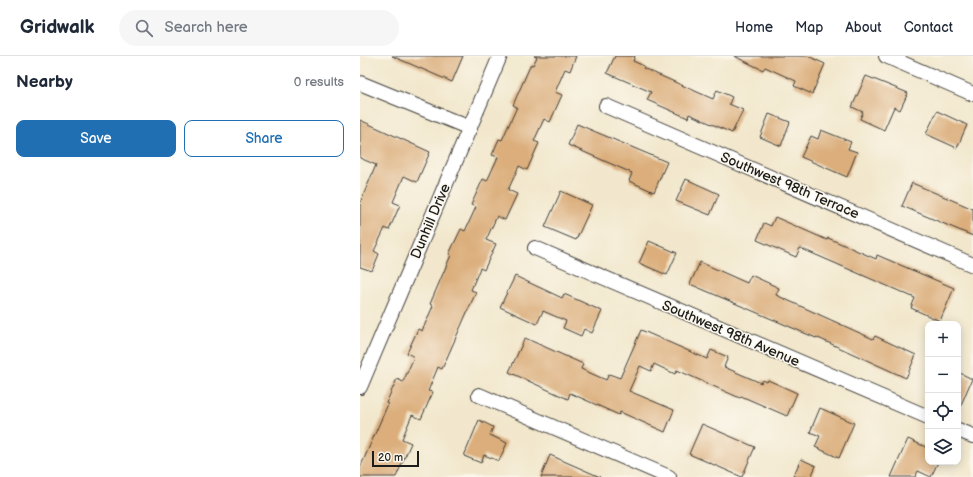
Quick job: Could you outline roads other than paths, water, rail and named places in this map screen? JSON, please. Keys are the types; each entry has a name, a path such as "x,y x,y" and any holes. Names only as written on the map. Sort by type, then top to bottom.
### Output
{"street":[{"name":"Dunhill Drive","path":"360,387 500,56"},
{"path":"886,56 973,94"},
{"path":"360,83 470,128"},
{"name":"Southwest 98th Terrace","path":"606,106 973,265"},
{"name":"Southwest 98th Avenue","path":"535,248 925,416"},
{"path":"479,395 670,477"},
{"path":"961,431 973,436"}]}
